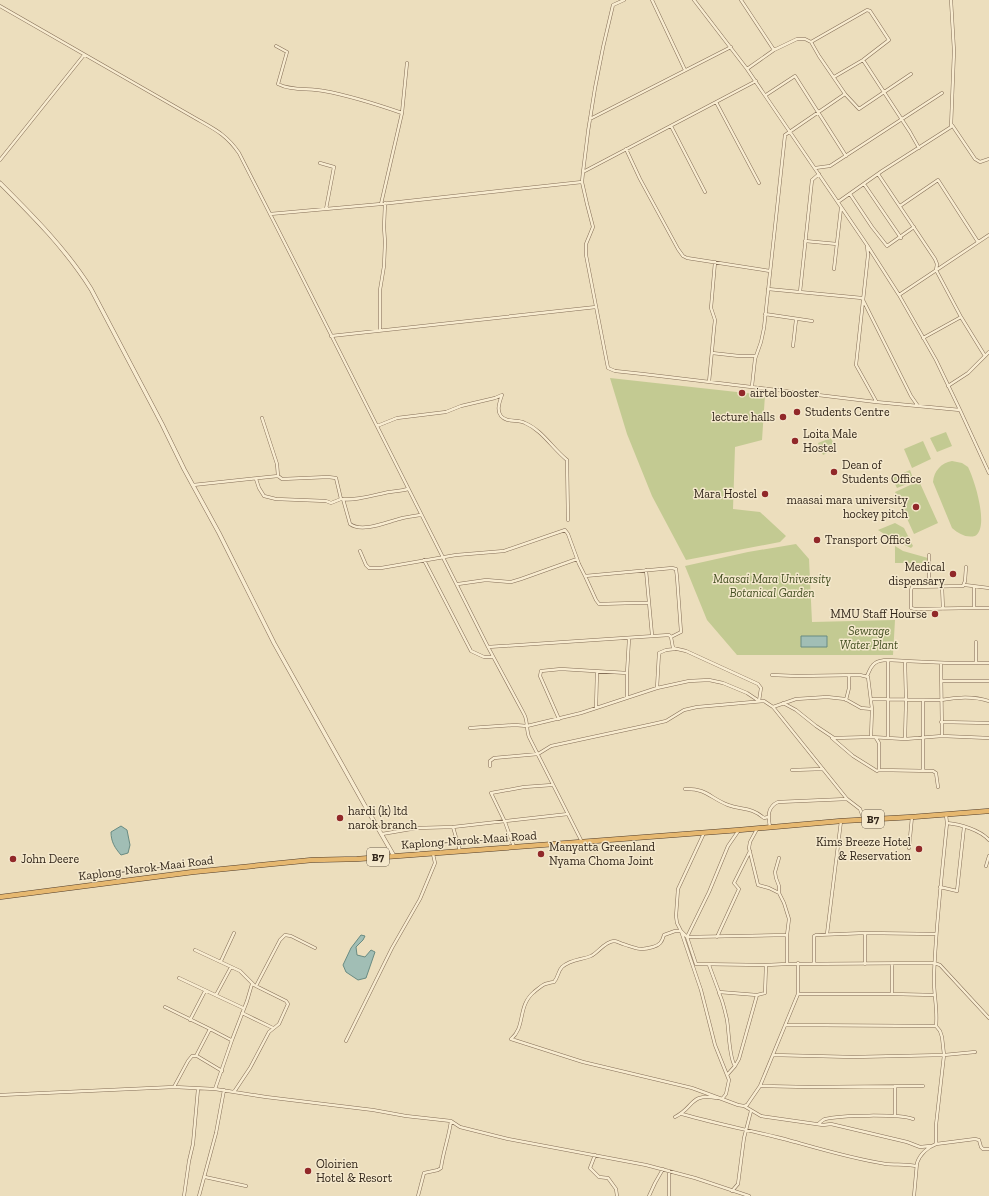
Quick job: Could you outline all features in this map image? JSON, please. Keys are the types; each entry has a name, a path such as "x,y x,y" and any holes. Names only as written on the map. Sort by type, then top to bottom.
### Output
{"highway":[{"name":"Kaplong-Narok-Maai Road","path":"0,897 193,872 312,860 394,856 989,811"}],"street":[{"path":"624,0 612,5 602,48 589,120 582,182 593,226 586,244 586,255 608,368 615,371 752,386 876,402 960,410"},
{"path":"652,0 685,70"},
{"path":"701,0 695,1 766,95 899,295 936,360 989,473"},
{"path":"741,0 774,50"},
{"path":"838,202 878,174 950,129 952,125 954,50 951,0"},
{"path":"0,6 221,133 230,141 239,153 442,557 526,719 529,737 582,842"},
{"path":"811,42 867,10 870,11 889,40 863,60 834,77"},
{"path":"747,69 774,50 797,39 805,39 811,42 818,56 845,94 859,109 911,74"},
{"path":"276,46 287,52 278,84 291,88 313,89 347,96 402,113"},
{"path":"589,120 731,47"},
{"path":"0,160 84,55"},
{"path":"863,60 919,148"},
{"path":"381,204 402,113 407,63"},
{"path":"766,95 795,76 846,156"},
{"path":"583,172 756,81"},
{"path":"815,168 828,167 942,93"},
{"path":"752,386 756,356 761,342 765,314 784,137 790,131 845,94"},
{"path":"716,102 759,183"},
{"path":"952,125 975,160 980,162 989,159"},
{"path":"671,126 705,192"},
{"path":"626,149 640,179 683,256 687,258 770,271"},
{"path":"320,162 334,167 326,209"},
{"path":"800,292 812,180 819,174"},
{"path":"878,174 937,262 936,270 961,317 985,356"},
{"path":"900,206 938,180 978,242"},
{"path":"270,214 385,204 582,182"},
{"path":"0,183 35,219 78,268 91,289 192,485 219,533 274,643 394,856"},
{"path":"864,184 900,238"},
{"path":"850,194 887,246 914,227"},
{"path":"380,330 380,290 384,266 385,204"},
{"path":"834,270 841,207"},
{"path":"899,295 989,235"},
{"path":"805,241 837,244"},
{"path":"867,246 868,255 862,298 856,365 876,402"},
{"path":"710,382 715,320 711,308 714,262"},
{"path":"768,289 862,298"},
{"path":"862,298 911,396 918,406"},
{"path":"331,336 596,307"},
{"path":"765,314 796,320 812,321"},
{"path":"923,338 961,317"},
{"path":"792,346 796,320"},
{"path":"948,386 968,373 989,352"},
{"path":"712,353 738,356 756,356"},
{"path":"376,426 398,418 446,412 461,406 502,395 499,407 499,412 501,415 505,419 524,423 531,427 544,437 554,449 567,460 568,520"},
{"path":"262,418 277,464 278,476"},
{"path":"192,485 278,476 282,479 336,478 350,524 353,526 365,527 383,525 398,519 421,515"},
{"path":"256,478 259,488 264,496 276,499 307,500 331,503 342,499 363,498 408,489"},
{"path":"360,551 369,568 442,557 504,551 565,530 568,534 577,559 599,604 649,603"},
{"path":"929,556 929,586"},
{"path":"457,584 486,580 511,582 577,559"},
{"path":"424,560 471,651 484,657 494,657"},
{"path":"965,585 966,567"},
{"path":"488,647 545,642 629,638 652,635 669,635 671,637 681,632 676,569 646,570 585,576"},
{"path":"646,570 652,635"},
{"path":"989,588 965,585 914,586 911,588 911,608 989,608"},
{"path":"942,586 943,609"},
{"path":"974,587 974,608"},
{"path":"671,637 671,642 676,649"},
{"path":"627,697 629,638"},
{"path":"976,642 976,663"},
{"path":"657,688 659,653 666,650 676,649 686,651 758,684 761,688 758,701"},
{"path":"870,737 872,709 869,678 867,676 872,665 875,663 888,660 941,663 989,663"},
{"path":"888,660 888,738"},
{"path":"905,661 905,739"},
{"path":"941,663 942,736"},
{"path":"559,718 540,676 541,672 561,669 627,673"},
{"path":"596,708 597,672"},
{"path":"772,675 867,676"},
{"path":"846,700 849,688 849,675"},
{"path":"470,728 515,725 527,726 596,708 657,688 689,682 715,681 747,693 758,701"},
{"path":"941,681 989,681"},
{"path":"773,707 796,699 815,697 846,700 861,708 872,709"},
{"path":"871,699 941,700 959,698 982,699 989,701"},
{"path":"923,700 923,771"},
{"path":"490,766 490,761 494,758 538,754 551,746 653,724 666,720 684,710 697,707 764,701 773,707 847,799 860,809 864,820"},
{"path":"783,703 796,710 853,756 877,771 923,771 936,773 938,787"},
{"path":"941,722 989,723"},
{"path":"830,736 834,738 876,737 905,739 942,736 989,738"},
{"path":"876,737 880,743 879,770"},
{"path":"792,770 823,769"},
{"path":"514,847 505,822 491,793 524,787 552,785"},
{"path":"685,789 700,789 729,805 758,812 764,818 768,817"},
{"path":"770,827 768,817 772,806 778,802 847,799"},
{"path":"382,834 417,828 453,827 568,814"},
{"path":"936,1144 936,1125 944,1055 942,1037 936,1026 937,1020 933,982 940,887 947,823 946,815"},
{"path":"909,848 912,817"},
{"path":"827,934 841,821"},
{"path":"947,823 964,827 985,836 989,840"},
{"path":"453,827 460,851"},
{"path":"940,887 957,891 964,827"},
{"path":"757,828 750,842 750,851 758,885 769,888 780,894"},
{"path":"687,937 709,892 728,846 739,830"},
{"path":"704,833 678,890 676,916 677,923 701,990 715,1045 729,1080 726,1094 722,1099"},
{"path":"717,937 739,889 734,883 750,851"},
{"path":"346,1041 392,948 420,899 435,864 433,853"},
{"path":"986,866 989,856"},
{"path":"779,858 775,872 780,894 789,919 787,935 787,964"},
{"path":"681,931 687,937 696,964 766,965 798,963 934,963 940,965 989,1018"},
{"path":"681,931 664,935 662,942 657,946 644,950 615,941 602,946 592,956 578,959 566,964 561,968 557,979 554,982 546,983 529,996 523,1010 518,1032 511,1039 583,1062 692,1088 744,1106 761,1116 818,1124 831,1124 907,1142 920,1147 975,1139 979,1140 981,1148 989,1149"},
{"path":"221,961 234,933"},
{"path":"865,933 865,964"},
{"path":"814,963 815,935 865,933 936,934"},
{"path":"256,986 280,940 285,935 291,936 315,948"},
{"path":"687,937 787,935"},
{"path":"195,950 221,961 242,973 252,984 288,1003 288,1007 279,1024 269,1032 250,1068 234,1092"},
{"path":"744,1106 747,1105 760,1086 798,994 798,963"},
{"path":"892,964 892,994"},
{"path":"709,965 727,1020 735,1066"},
{"path":"719,992 763,995 766,991 766,965"},
{"path":"216,996 231,967"},
{"path":"179,978 243,1008"},
{"path":"215,1089 222,1071 223,1062 247,1001 252,984"},
{"path":"190,1020 205,991"},
{"path":"798,994 934,995"},
{"path":"727,1075 739,1059 757,995"},
{"path":"165,1007 232,1040"},
{"path":"242,1012 273,1028"},
{"path":"786,1025 936,1026"},
{"path":"174,1087 188,1061 192,1056 196,1056 210,1029"},
{"path":"773,1056 853,1057 944,1055 975,1052"},
{"path":"196,1056 222,1071"},
{"path":"760,1086 923,1086"},
{"path":"895,1086 895,1116"},
{"path":"0,1095 174,1087 224,1090 266,1097 373,1110 406,1116 451,1121 460,1127 508,1139 646,1165 708,1182 749,1196"},
{"path":"184,1196 189,1161 194,1144 198,1089"},
{"path":"199,1196 216,1133 224,1090"},
{"path":"676,1117 682,1114 688,1105 695,1099 707,1096 722,1099"},
{"path":"732,1191 738,1184 744,1138 751,1111"},
{"path":"682,1114 716,1124 880,1163 916,1166"},
{"path":"818,1124 823,1119 836,1118 895,1116 913,1119"},
{"path":"418,1196 424,1173 441,1168 446,1143 450,1133 451,1121"},
{"path":"914,1196 916,1166 919,1158 930,1146"},
{"path":"595,1155 590,1168 599,1176 608,1178 616,1189 617,1196"},
{"path":"649,1196 663,1170"},
{"path":"669,1171 669,1196"},
{"path":"205,1177 246,1186"}],"green space":[{"path":"610,378 765,395 762,440 735,447 733,509 760,512 786,536 780,542 686,560 652,496 627,434"},
{"path":"946,432 952,446 937,452 930,438"},
{"path":"831,438 836,449 823,455 818,443"},
{"path":"923,441 931,459 912,468 904,449"},
{"path":"952,461 962,463 968,467 971,474 980,505 981,515 979,532 975,536 963,535 952,528 933,482 935,474 939,468"},
{"path":"910,470 914,481 897,488 892,478"},
{"name":"maasai mara university hockey pitch","path":"919,481 938,523 914,534 895,492"},
{"path":"895,523 904,528 913,546 911,548 878,530"},
{"name":"Maasai Mara University Botanical Garden","path":"796,544 809,559 812,622 895,620 893,655 737,655 707,620 685,566 748,552"},
{"path":"895,546 903,551 928,558 928,563 895,563"}],"water":[{"path":"801,636 827,636 827,647 801,647"},
{"path":"121,826 127,830 130,845 128,853 121,855 114,845 111,832"},
{"path":"361,935 365,936 356,947 357,955 365,957 371,950 375,952 366,978 358,980 346,972 343,965 351,948"}],"place":[{"name":"airtel booster","path":"742,393"},
{"name":"Students Centre","path":"797,412"},
{"name":"lecture halls","path":"783,417"},
{"name":"Loita Male Hostel","path":"795,441"},
{"name":"Dean of Students Office","path":"834,472"},
{"name":"Mara Hostel","path":"765,494"},
{"name":"maasai mara university hockey pitch","path":"916,507"},
{"name":"Transport Office","path":"817,540"},
{"name":"Medical dispensary","path":"953,574"},
{"name":"MMU Staff Hourse","path":"935,614"},
{"name":"hardi (k) ltd narok branch","path":"340,818"},
{"name":"Kims Breeze Hotel & Reservation","path":"919,849"},
{"name":"Manyatta Greenland Nyama Choma Joint","path":"541,854"},
{"name":"John Deere","path":"13,859"},
{"name":"Oloirien Hotel & Resort","path":"308,1171"}],"park label":[{"name":"Sewrage Water Plant","path":"869,638"}]}
